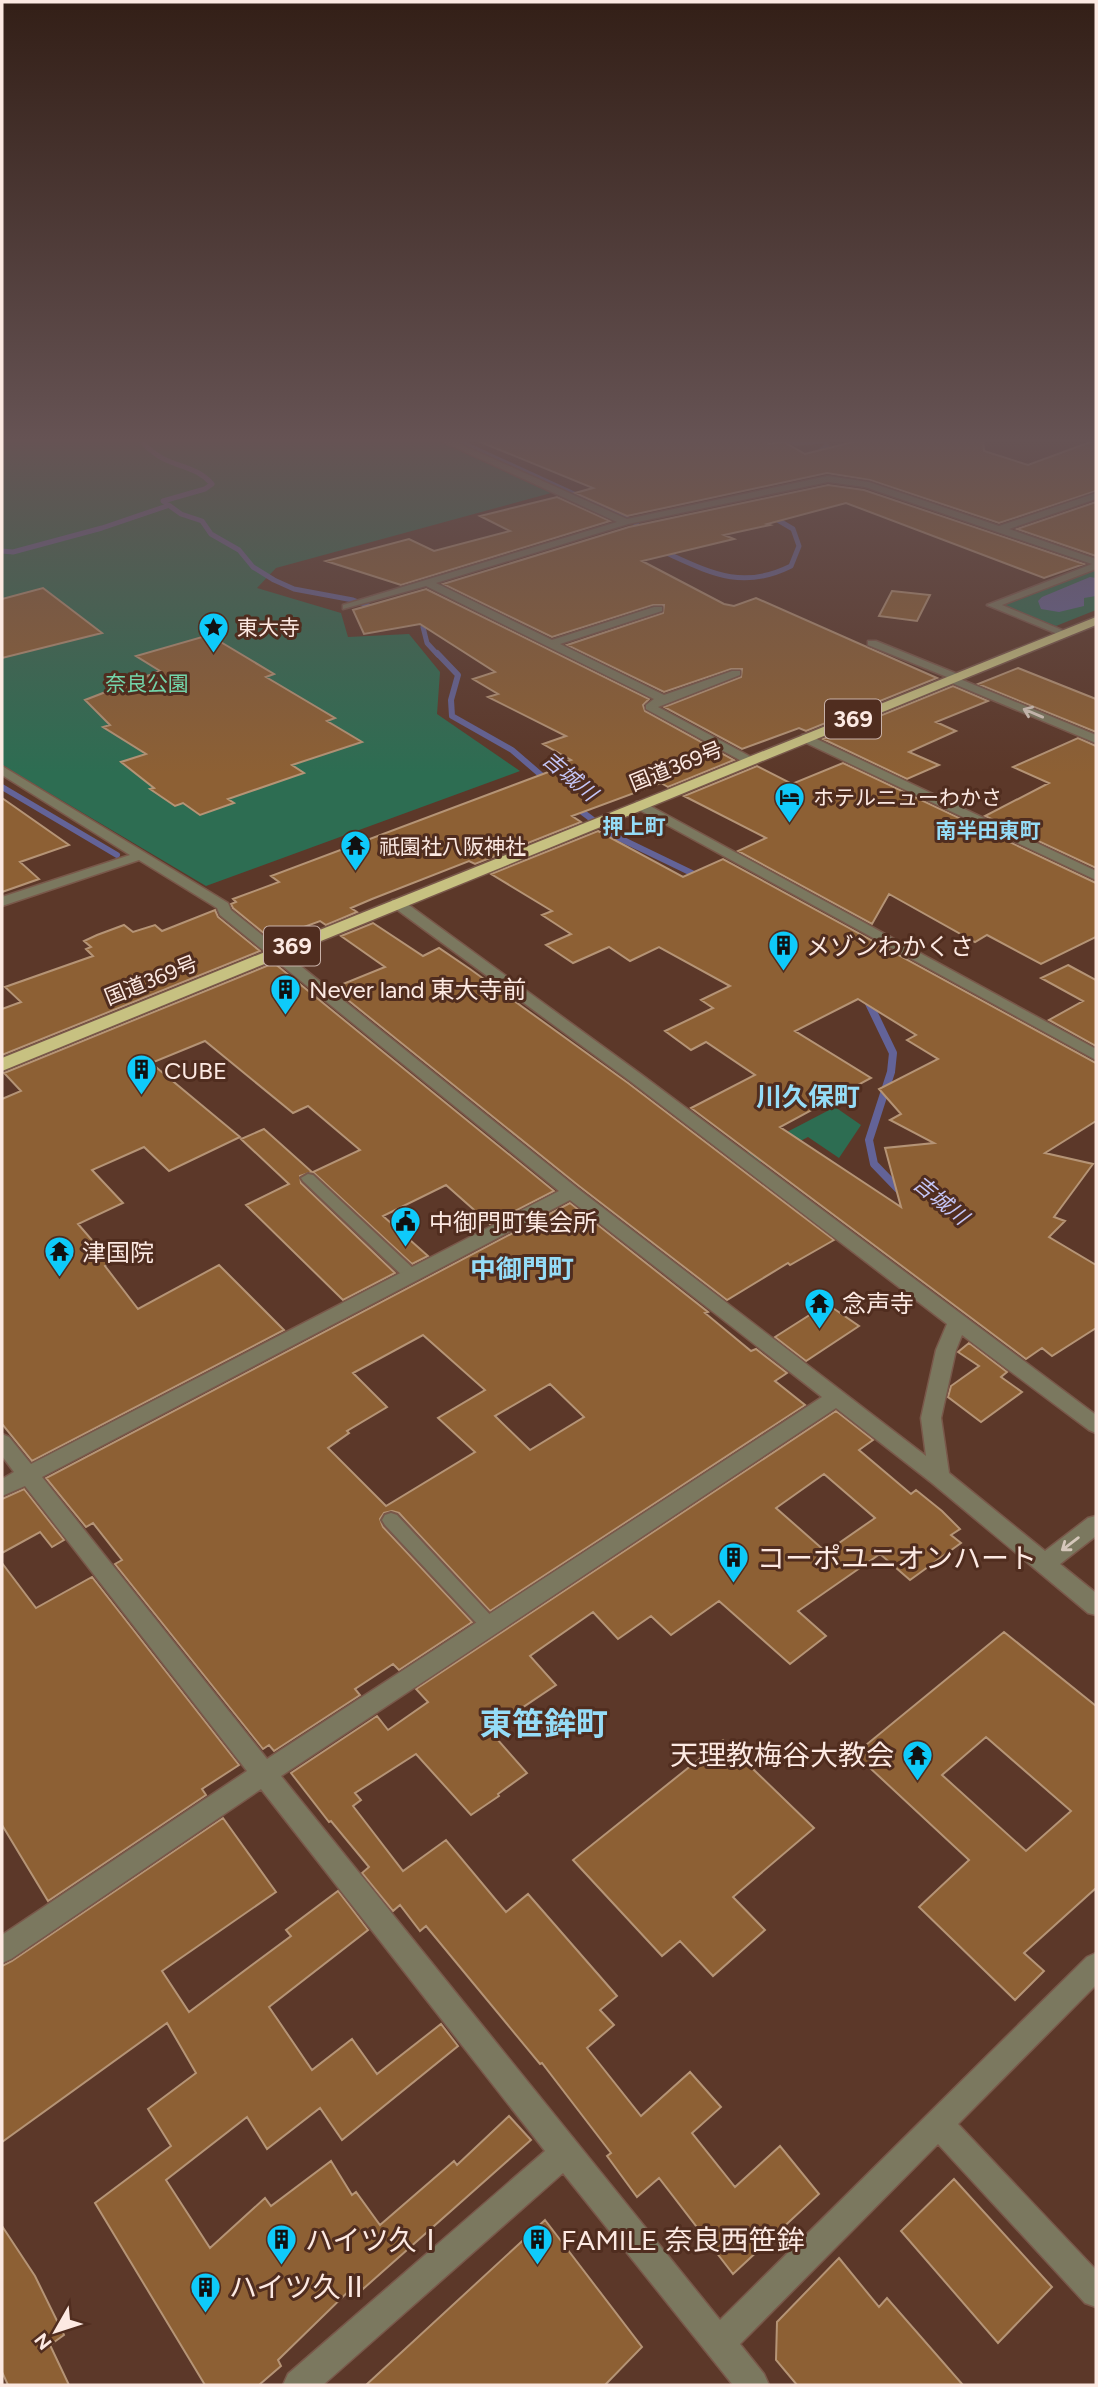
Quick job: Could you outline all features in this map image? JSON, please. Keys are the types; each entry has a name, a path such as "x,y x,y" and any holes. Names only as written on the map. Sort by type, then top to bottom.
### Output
{"highway":[{"name":"国道369号","path":"2,1065 1096,621"}],"street":[{"path":"351,605 534,550"},
{"path":"1059,550 1096,564"},
{"path":"1065,633 992,605 1096,564"},
{"path":"428,583 663,699"},
{"path":"550,644 659,609"},
{"path":"872,643 1096,739"},
{"path":"736,673 663,699 650,707 750,761"},
{"path":"806,738 1096,876"},
{"path":"2,770 223,906 225,912 571,1192 838,1397 1096,1606"},
{"path":"641,805 1096,1055"},
{"path":"2,902 142,855"},
{"path":"397,903 636,1078 957,1323 1096,1425"},
{"path":"2,1488 571,1192"},
{"path":"939,1477 931,1418 946,1350 957,1323"},
{"path":"2,1950 265,1773 838,1397"},
{"path":"2,1442 753,2385"},
{"path":"1044,1564 1096,1524"},
{"path":"720,2342 1096,1966"},
{"path":"939,2123 1096,2292"},
{"path":"299,2385 566,2152"}],"lane":[{"path":"308,1178 411,1275"},
{"path":"391,1520 489,1625"}],"green space":[{"name":"奈良公園","path":"2,550 341,550 276,568 257,588 341,613 348,637 409,634 440,672 437,714 520,771 206,886 2,765"},
{"path":"1096,568 1096,610 1056,626 1003,603"},
{"path":"835,1107 861,1125 839,1158 808,1137 758,1163 745,1154"}],"water":[{"path":"1090,577 1096,578 1096,596 1084,598 1084,606 1059,612 1041,609 1038,601 1042,597"}],"building":[{"path":"366,550 514,550 401,585 326,561"},
{"path":"553,550 686,550 642,561 724,604 734,606 756,598 937,678 806,731 799,728 742,749 664,707 741,677 742,669 731,669 664,692 567,645 663,613 664,605 653,605 552,637 443,584"},
{"path":"971,550 1044,550 1084,564 1044,578"},
{"path":"1080,550 1096,550 1096,556"},
{"path":"43,588 102,633 2,658 2,599"},
{"path":"426,589 649,699 643,705 645,711 734,760 668,787 661,783 572,816 581,822 475,864 469,861 372,899 351,908 357,912 326,925 320,921 271,939 233,908 231,904 236,902 233,899 279,882 271,876 551,771 546,768 571,760 543,744 566,736 488,697 498,694 473,679 495,672 420,624 364,634 353,610"},
{"path":"892,591 930,595 917,621 879,616"},
{"path":"209,635 274,674 266,677 335,718 327,721 362,742 292,765 304,773 228,799 234,803 200,815 183,803 175,806 150,789 154,788 121,762 146,754 103,727 110,725 85,700 160,671 136,656"},
{"path":"1018,668 1096,699 1096,732 978,684"},
{"path":"953,686 988,701 936,722 956,731 909,752 939,765 907,779 823,739"},
{"path":"1078,738 1096,746 1096,868 985,816 1049,783 1013,767"},
{"path":"843,763 1096,883 1096,937 1041,964 987,935 975,942 889,894 872,924 738,851 766,838 684,796 757,766 792,784"},
{"path":"2,798 69,845 20,862 39,879 2,892"},
{"path":"598,831 683,877 723,859 1096,1063 1096,1121 1045,1153 1093,1164 1054,1217 1065,1221 1049,1237 1096,1265 1096,1328 1052,1356 1042,1348 1026,1359 691,1108 755,1075 706,1042 691,1050 665,1031 713,1008 701,1000 730,986 659,947 630,961 609,947 573,963 546,945 571,934 542,915 552,911 491,874","holes":["858,999 916,1035 907,1040 938,1059 879,1089 901,1114 890,1120 934,1143 885,1148 901,1207 780,1127 871,1078 795,1031"]},
{"path":"215,910 218,917 260,951 2,1055 2,1009 21,1002 5,987 93,956 86,949 91,947 84,941 124,925 133,932 155,925 162,931"},
{"path":"373,923 423,956 439,948 470,969 628,1083 834,1240 790,1265 788,1263 727,1300 579,1186 333,988 385,967 341,936"},
{"path":"274,963 554,1191 490,1224 446,1185 383,1216 428,1256 412,1264 313,1172 360,1150 308,1106 293,1113 205,1041 151,1063 240,1137 169,1171 144,1147 92,1170 123,1203 78,1224 111,1262 105,1266 138,1309 219,1265 284,1330 32,1461 2,1424 2,1099 21,1091 4,1073"},
{"path":"1068,965 1096,980 1096,1046 1049,1020 1083,1001 1041,978"},
{"path":"264,1129 312,1172 300,1176 301,1183 395,1273 343,1300 246,1205 289,1184 241,1139"},
{"path":"570,1203 708,1312 705,1313 751,1351 756,1349 787,1373 775,1381 805,1405 490,1611 399,1513 384,1513 380,1519 383,1527 472,1622 399,1670 393,1664 355,1689 360,1695 274,1751 269,1745 263,1749 115,1564 122,1560 93,1523 86,1527 46,1478","holes":["423,1335 485,1390 438,1418 475,1452 386,1506 328,1448 349,1433 347,1431 387,1407 353,1373","550,1384 584,1417 530,1450 495,1416"]},
{"name":"念声寺","path":"827,1304 859,1326 806,1361 775,1337"},
{"path":"969,1343 1007,1372 1001,1377 1022,1392 981,1422 948,1397 951,1386 979,1366 958,1352"},
{"path":"836,1411 873,1440 859,1450 911,1494 916,1490 960,1529 951,1535 961,1543 910,1580 880,1554 798,1611 826,1636 790,1664 719,1601 671,1635 651,1616 618,1639 593,1612 530,1656 556,1685 489,1730 527,1773 498,1794 499,1796 471,1815 416,1754 355,1793 361,1800 353,1806 403,1871 446,1840 506,1912 528,1894 617,1996 600,2010 614,2025 587,2048 641,2116 690,2072 721,2107 692,2133 735,2187 780,2146 819,2194 733,2274 659,2178 637,2197 607,2156 611,2153 542,2063 540,2064 426,1926 420,1931 400,1905 393,1911 362,1873 369,1867 291,1773 377,1716 388,1730 428,1702 416,1689","holes":["824,1474 875,1518 826,1552 776,1508"]},
{"path":"24,1489 64,1540 52,1547 40,1532 2,1553 2,1499"},
{"path":"2,1563 36,1608 92,1577 239,1765 202,1789 206,1795 48,1901 2,1825"},
{"name":"天理教梅谷大教会","path":"1004,1632 1096,1706 1096,1888 1024,1953 1044,1971 1015,2000 919,1907 969,1860 855,1754","holes":["986,1737 1071,1811 1026,1851 942,1775"]},
{"name":"天理教梅谷大教会","path":"723,1740 814,1828 733,1897 765,1930 713,1976 680,1941 662,1956 573,1860"},
{"path":"223,1818 276,1892 162,1971 189,2012 291,1936 286,1930 338,1891 368,1930 269,2007 312,2070 352,2039 377,2074 441,2024 458,2046 342,2140 320,2108 267,2149 247,2117 166,2180 210,2248 265,2198 271,2206 331,2161 352,2195 356,2192 380,2225 454,2161 457,2165 509,2116 531,2140 363,2289 358,2282 278,2360 281,2366 259,2385 205,2385 95,2203 171,2146 148,2109 196,2073 167,2023 2,2142 2,1966"},
{"path":"954,2179 1052,2287 998,2343 901,2231"},
{"name":"FAMILE 奈良西笹鉾","path":"545,2220 642,2347 605,2385 366,2385"},
{"path":"2,2226 35,2276 64,2335 50,2345 69,2385 8,2385 2,2372"},
{"path":"839,2258 879,2307 887,2298 963,2385 797,2385 776,2360 777,2322"}],"waterway":[{"path":"2,551 19,550"},
{"path":"239,550 253,567 294,589 353,600 380,610"},
{"name":"吉城川","path":"662,551 710,572 741,578 773,573 791,566 797,550"},
{"name":"吉城川","path":"423,627 427,643 438,655"},
{"name":"吉城川","path":"437,653 458,675 451,700 452,716 512,750 548,781"},
{"path":"2,787 117,855"},
{"name":"吉城川","path":"573,805 613,835 700,877"},
{"name":"吉城川","path":"866,997 893,1053 891,1072 869,1140 874,1164 902,1193"}],"place":[{"name":"東大寺","path":"214,654"},
{"name":"ホテルニューわかさ","path":"790,824"},
{"name":"祇園社八阪神社","path":"356,873"},
{"name":"メゾンわかくさ","path":"783,973"},
{"name":"Never land 東大寺前","path":"286,1016"},
{"name":"CUBE","path":"141,1097"},
{"name":"中御門町集会所","path":"406,1249"},
{"name":"津国院","path":"59,1279"},
{"name":"念声寺","path":"819,1330"},
{"name":"コーポユニオンハート","path":"734,1585"},
{"name":"天理教梅谷大教会","path":"917,1782"},
{"name":"ハイツ久Ⅰ","path":"282,2267"},
{"name":"FAMILE 奈良西笹鉾","path":"538,2267"},
{"name":"ハイツ久Ⅱ","path":"206,2314"}],"district":[{"name":"押上町","path":"634,826"},
{"name":"南半田東町","path":"988,830"},
{"name":"川久保町","path":"808,1097"},
{"name":"中御門町","path":"522,1269"},
{"name":"東笹鉾町","path":"544,1724"}]}
